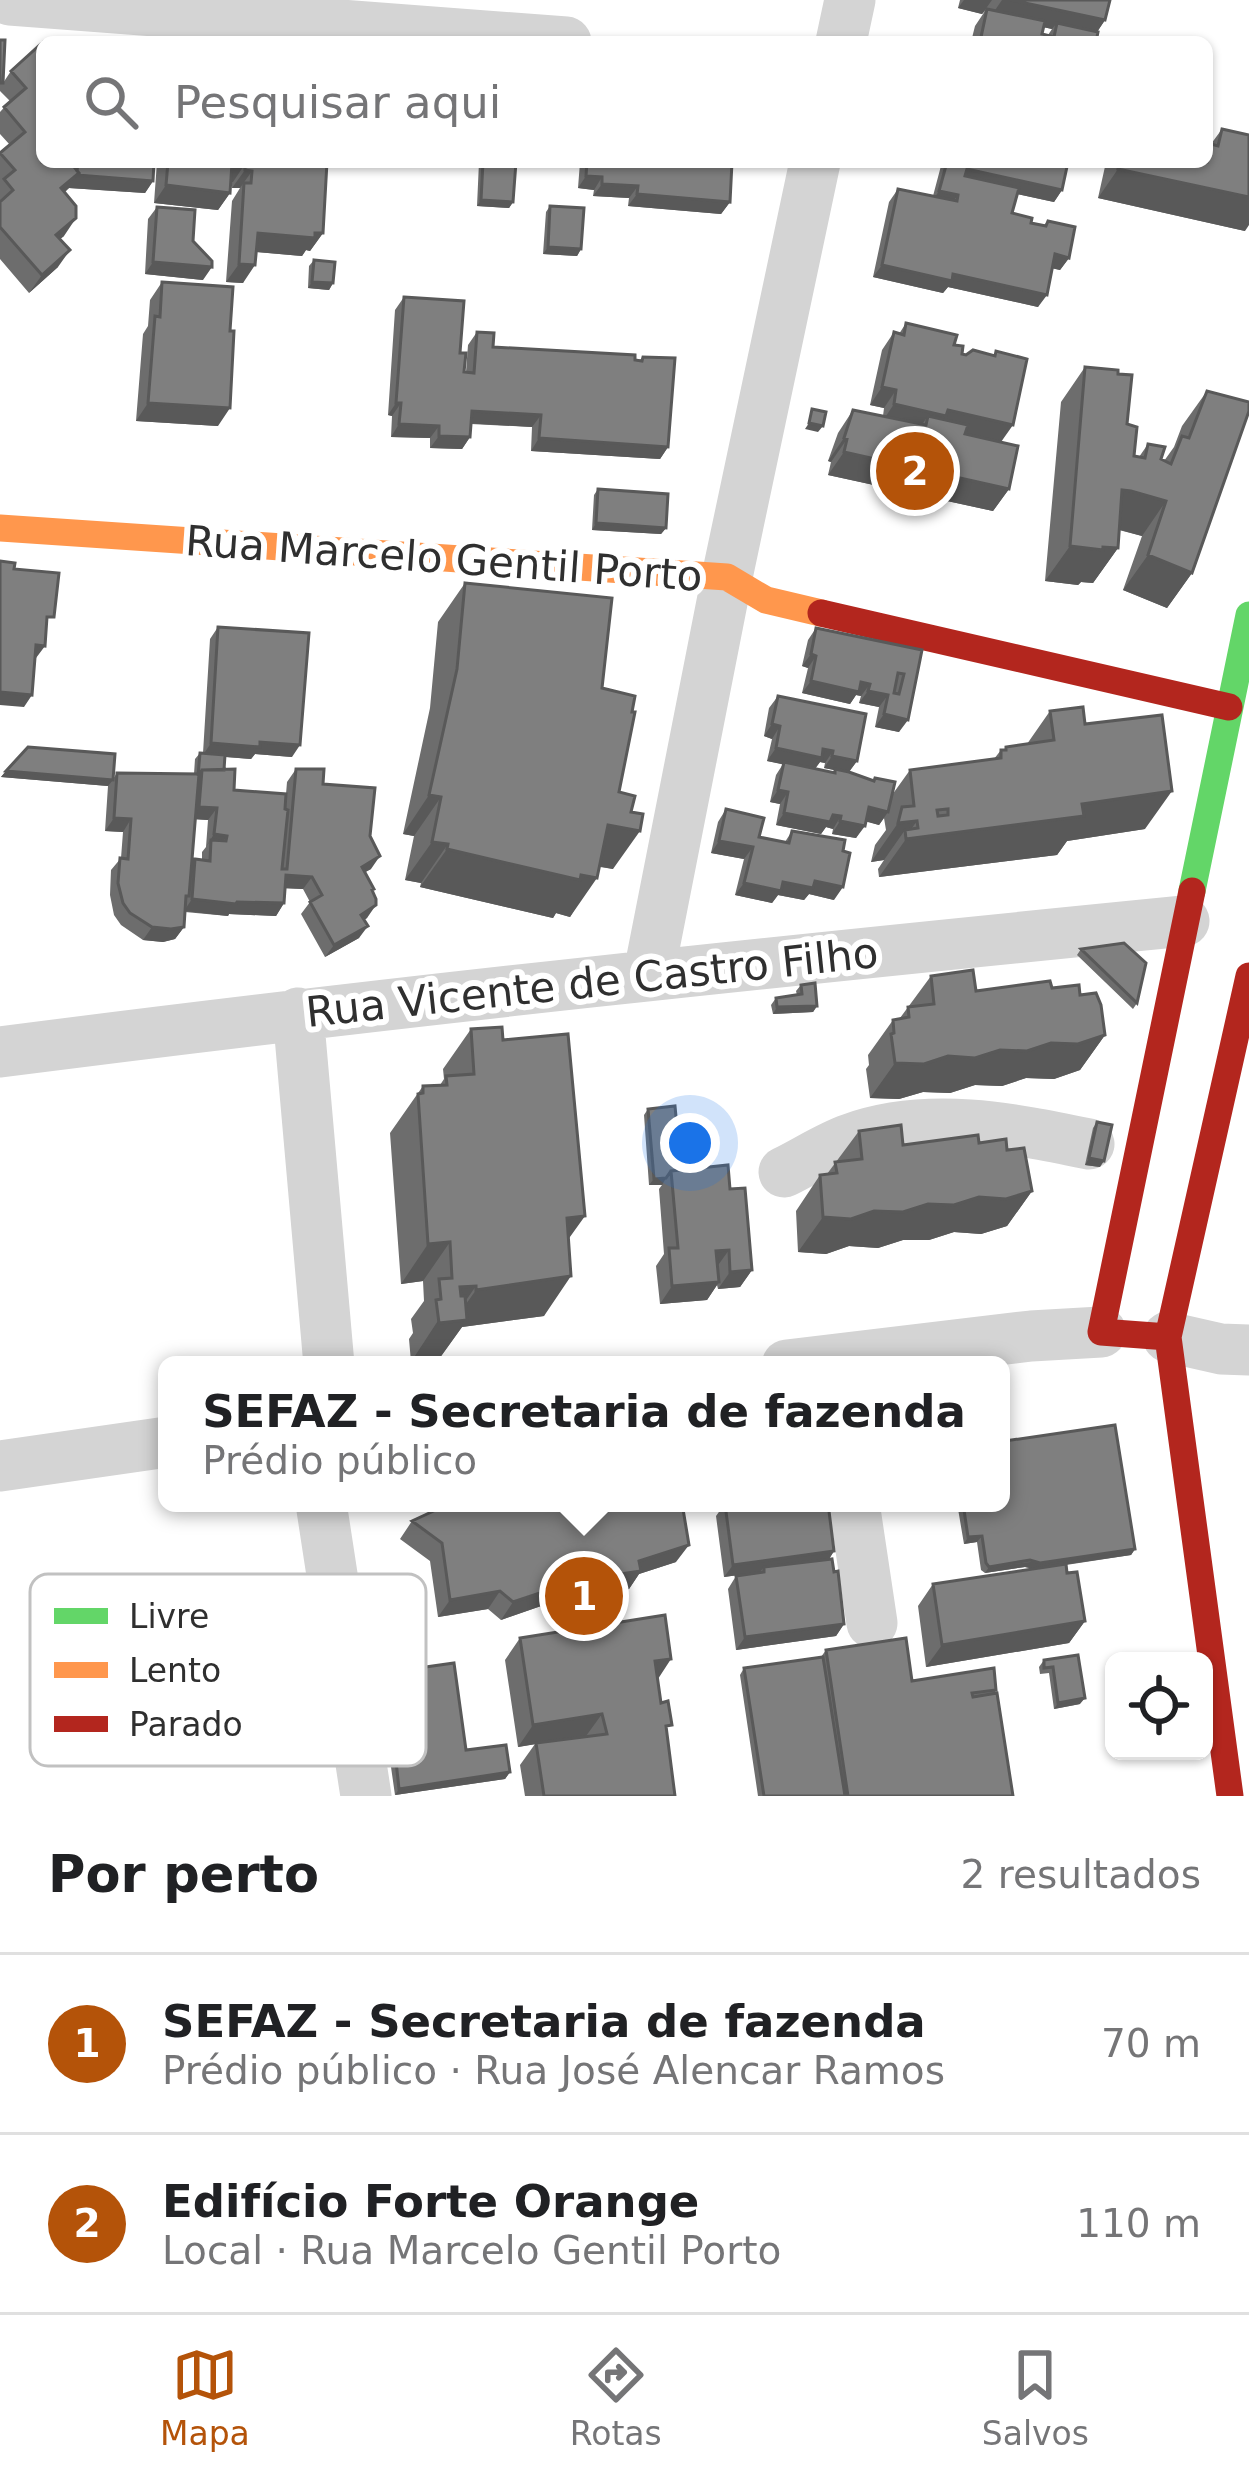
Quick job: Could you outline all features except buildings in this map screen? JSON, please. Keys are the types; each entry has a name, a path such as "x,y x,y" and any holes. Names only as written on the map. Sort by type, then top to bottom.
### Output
{"main road":[{"name":"Rua Marcelo Gentil Porto","path":"0,528 727,577 766,600 1229,707"},
{"path":"1168,1337 1101,1332 1110,1149 1233,765 1229,707 1249,615"},
{"path":"1230,1796 1168,1337 1249,976"}],"street":[{"path":"10,0 487,36"},
{"path":"842,36 850,0"},
{"path":"649,973 814,168"},
{"name":"Rua Vicente de Castro Filho","path":"0,1052 649,973 1184,920"},
{"path":"298,1013 327,1356"},
{"path":"784,1172 850,1138 904,1127 1003,1126 1110,1149"},
{"path":"872,1356 1101,1332"},
{"path":"1168,1337 1249,1350"},
{"path":"0,1466 158,1443"},
{"path":"322,1512 332,1574"},
{"path":"855,1512 872,1623"},
{"path":"361,1766 366,1796"}],"traffic: fast":[{"path":"1192,891 1249,615"}],"traffic: slow":[{"path":"0,528 727,577 766,600 821,613"}],"traffic: jam":[{"path":"821,613 1229,707"},
{"path":"1168,1337 1101,1332 1192,891"},
{"path":"1230,1796 1168,1337 1249,976"}],"place":[{"name":"Edifício Forte Orange","path":"915,471"},
{"name":"SEFAZ - Secretaria de fazenda","path":"584,1596"}]}
